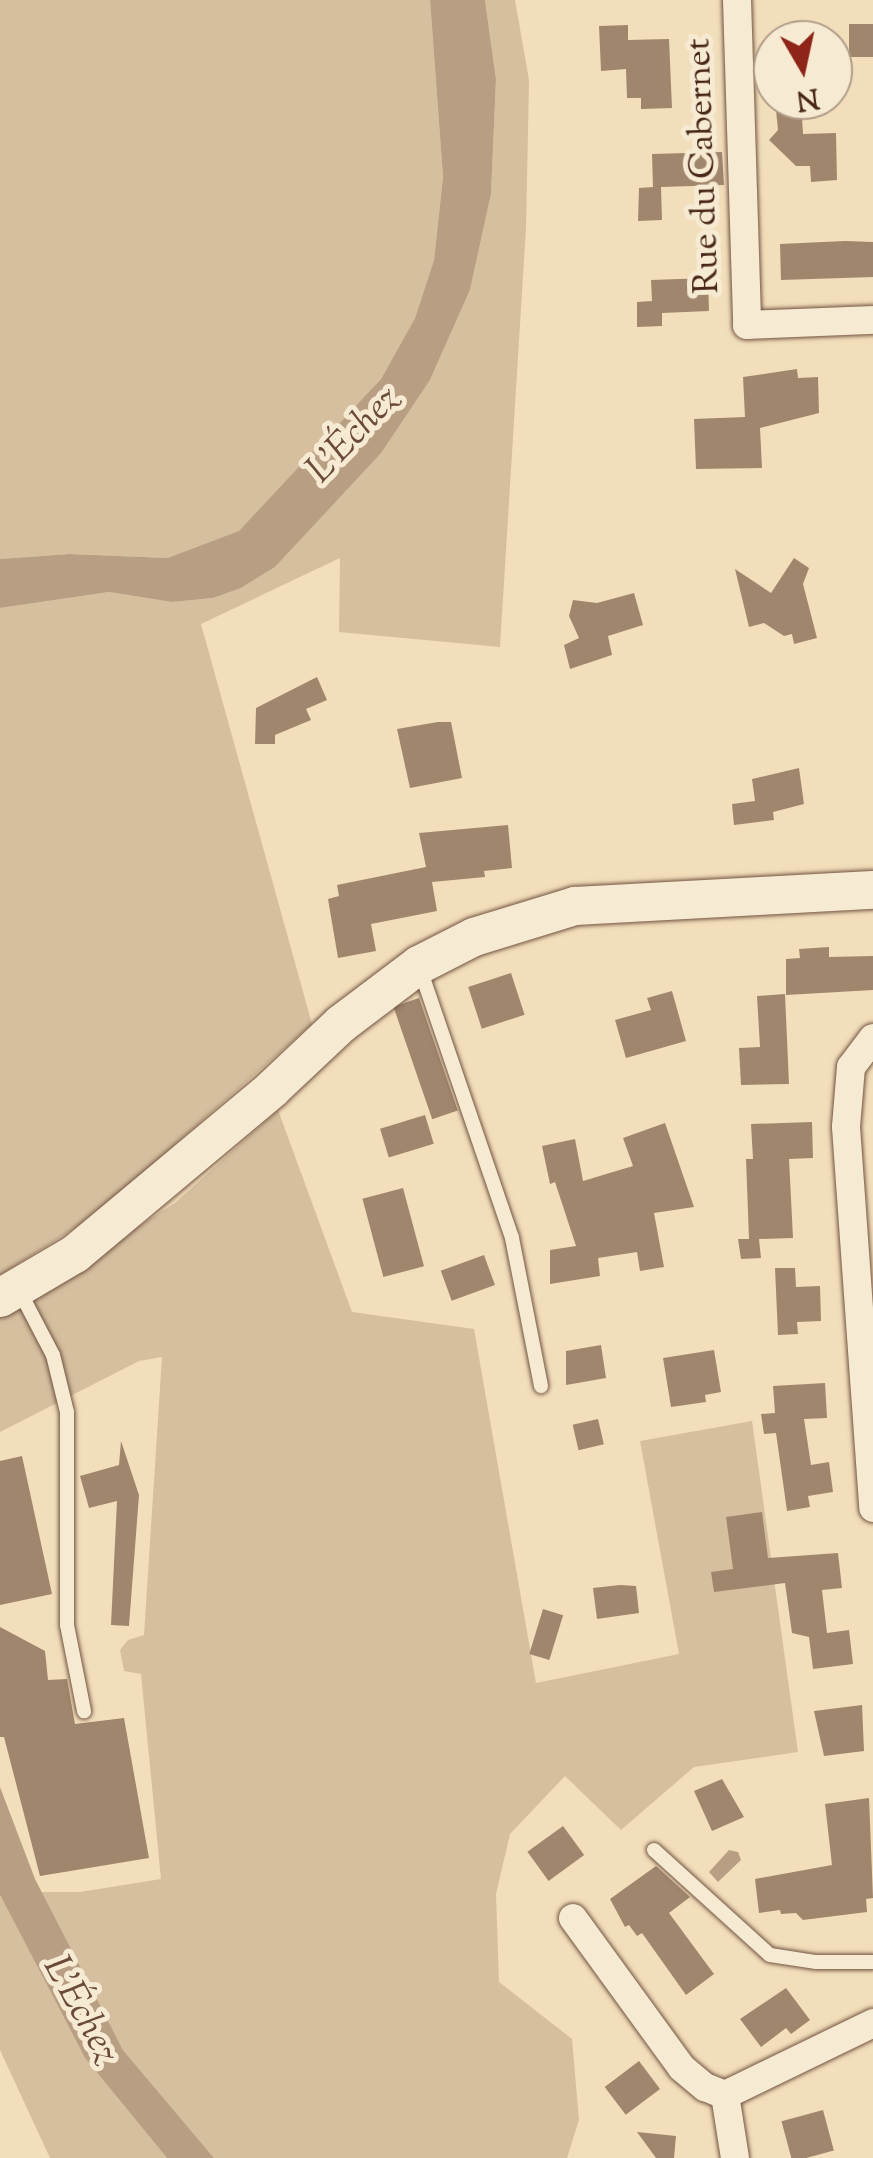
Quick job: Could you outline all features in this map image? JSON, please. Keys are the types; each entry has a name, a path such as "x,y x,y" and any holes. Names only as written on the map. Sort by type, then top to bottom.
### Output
{"main road":[{"path":"9,1294 75,1254 272,1089 341,1024 418,965 474,937 575,906 873,890"}],"street":[{"name":"Rue du Cabernet","path":"737,0 747,324 873,320"},
{"path":"873,1038 851,1067 846,1126 866,1308 873,1508"},
{"path":"573,1918 682,2068 704,2087 725,2095 873,2023"},
{"path":"725,2095 735,2158"}],"lane":[{"path":"418,965 512,1238 542,1386"},
{"path":"9,1294 53,1354 67,1412 67,1625 84,1711"},
{"path":"654,1850 770,1955 816,1962 873,1962"}],"shaded area":[{"path":"0,0 430,0 443,177 434,260 415,318 381,379 290,481 239,531 201,548 168,558 69,554 0,559"},
{"path":"485,0 515,0 529,80 526,228 500,647 339,632 340,558 201,624 312,1024 91,1218 0,1275 0,608 109,592 172,602 213,598 241,588 275,567 380,453 430,380 470,290 491,194 496,79"},
{"path":"278,1110 352,1312 474,1329 536,1683 679,1654 640,1441 752,1421 798,1752 694,1767 621,1830 565,1776 510,1834 496,1894 499,1982 572,2039 579,2120 567,2158 214,2158 123,2050 41,1892 80,1892 161,1879 141,1674 124,1671 120,1650 128,1640 144,1635 162,1357 139,1361 0,1432 0,1315 175,1203"},
{"path":"0,1895 85,2058 167,2158 50,2158 0,2050"}],"water":[{"name":"L'Échez","path":"430,0 485,0 496,79 491,194 470,290 430,380 381,453 275,567 241,588 213,598 172,602 109,592 0,608 0,559 69,554 168,558 239,531 381,379 415,318 434,260 443,177"},
{"name":"L'Échez","path":"0,1787 35,1879 123,2050 214,2158 167,2158 85,2058 0,1895"},
{"path":"729,1850 738,1852 741,1860 718,1882 709,1872"}],"building":[{"path":"853,24 873,24 873,57 853,57"},
{"path":"628,25 628,40 669,39 672,108 641,109 641,98 627,98 626,69 601,71 599,26"},
{"path":"777,120 802,120 803,134 836,133 837,180 811,182 810,166 796,166 769,140 778,130"},
{"path":"722,152 724,185 661,187 662,220 638,221 639,188 653,187 652,154"},
{"path":"873,242 873,277 781,280 780,244"},
{"path":"708,278 709,311 662,313 662,326 637,327 637,302 652,301 651,280"},
{"path":"797,369 798,378 818,377 819,413 760,428 762,468 696,469 694,419 745,417 743,377"},
{"path":"794,558 809,568 803,584 817,638 794,644 792,634 784,636 764,623 749,627 735,569 771,593"},
{"path":"634,593 643,625 608,636 612,655 570,669 564,645 579,638 569,616 573,600 597,603"},
{"path":"317,677 327,700 306,709 311,720 275,735 275,744 255,744 256,708"},
{"path":"451,722 462,778 410,788 397,729"},
{"path":"799,768 804,804 773,812 774,820 734,825 732,804 755,801 752,779"},
{"path":"508,825 512,868 484,871 485,877 432,882 437,911 371,924 376,951 338,958 328,899 339,896 337,885 426,867 419,833"},
{"path":"829,947 829,957 873,956 873,990 786,995 786,959 800,958 799,949"},
{"path":"511,973 525,1015 482,1029 468,987"},
{"path":"672,991 686,1041 626,1058 615,1020 651,1010 647,998"},
{"path":"785,994 789,1084 741,1085 739,1048 760,1047 757,996"},
{"path":"419,998 458,1111 432,1119 393,1007"},
{"path":"425,1115 434,1144 389,1157 380,1129"},
{"path":"812,1122 813,1158 789,1159 793,1238 759,1239 761,1258 741,1259 738,1239 749,1239 746,1159 753,1159 751,1124"},
{"path":"665,1123 694,1207 654,1213 664,1267 640,1271 637,1252 598,1258 600,1276 550,1284 550,1250 576,1246 555,1182 550,1184 542,1146 575,1139 583,1181 633,1166 623,1138"},
{"path":"403,1188 424,1266 383,1277 362,1199"},
{"path":"484,1255 495,1285 452,1301 441,1271"},
{"path":"775,1268 795,1268 796,1287 820,1286 821,1321 797,1322 798,1334 778,1335"},
{"path":"601,1345 606,1378 566,1385 566,1351"},
{"path":"714,1350 721,1392 705,1395 706,1402 671,1407 663,1358"},
{"path":"825,1383 827,1418 804,1419 811,1465 829,1462 833,1492 808,1496 810,1507 787,1511 776,1433 764,1434 761,1414 775,1413 773,1386"},
{"path":"598,1419 604,1444 579,1450 573,1425"},
{"path":"121,1441 139,1495 129,1626 111,1625 117,1501 89,1508 80,1476 119,1465"},
{"path":"22,1456 52,1594 0,1605 0,1461"},
{"path":"762,1512 768,1558 838,1553 842,1588 822,1590 827,1633 849,1630 853,1664 813,1669 809,1637 792,1633 785,1583 714,1592 711,1572 733,1569 726,1517"},
{"path":"636,1586 639,1613 597,1619 593,1588"},
{"path":"543,1609 563,1615 549,1660 529,1654"},
{"path":"0,1627 45,1651 48,1680 67,1679 75,1724 124,1718 149,1858 40,1876 4,1737 0,1737"},
{"path":"862,1705 864,1751 824,1756 814,1711"},
{"path":"722,1779 744,1817 712,1831 694,1791"},
{"path":"869,1798 873,1898 866,1899 867,1912 803,1920 796,1913 781,1914 780,1910 759,1913 755,1879 832,1865 825,1804"},
{"path":"563,1826 584,1855 549,1881 527,1852"},
{"path":"656,1866 690,1897 669,1913 714,1974 686,1995 642,1933 637,1936 629,1925 625,1927 610,1899"},
{"path":"786,1988 810,2020 791,2034 786,2028 761,2047 740,2019"},
{"path":"639,2061 660,2089 626,2115 605,2087"},
{"path":"823,2110 834,2151 791,2158 781,2121"},
{"path":"637,2132 676,2136 674,2158 656,2158"}]}
